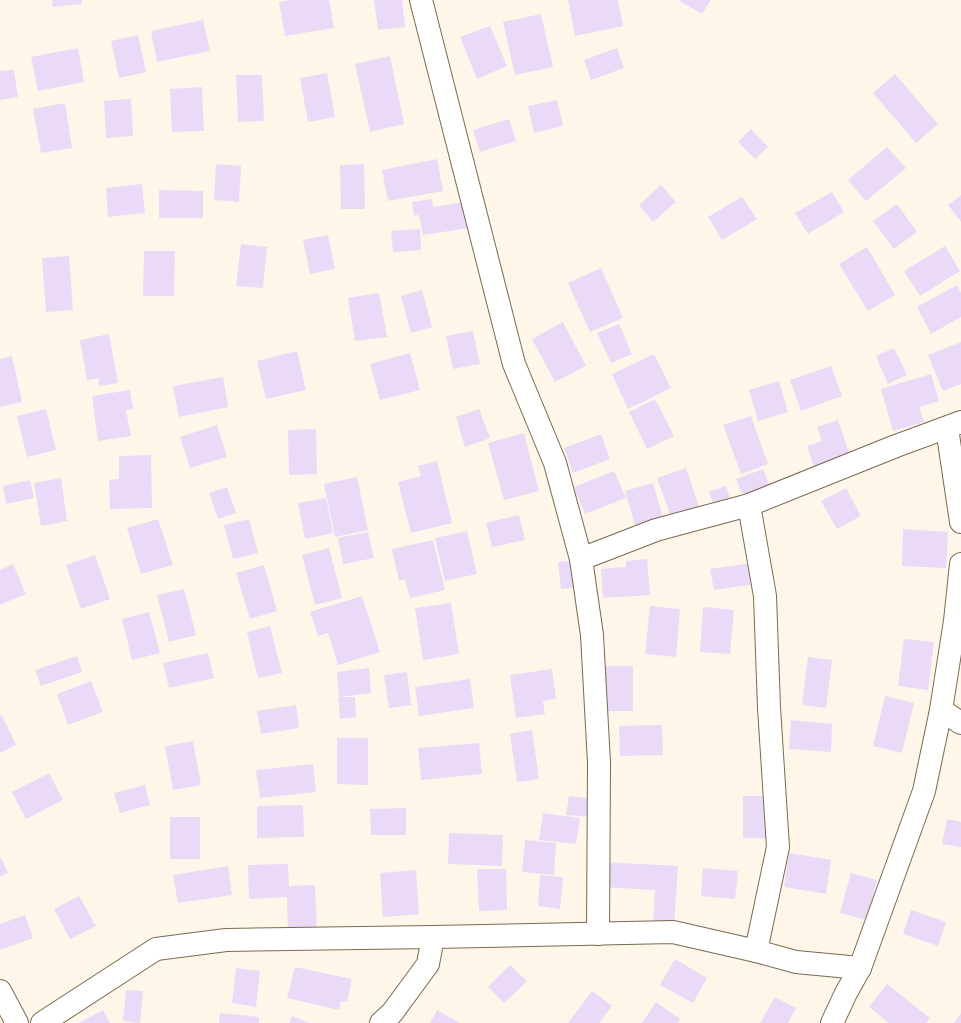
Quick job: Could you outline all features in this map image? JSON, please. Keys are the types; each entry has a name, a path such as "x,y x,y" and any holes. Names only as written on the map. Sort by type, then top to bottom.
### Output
{"street":[{"path":"422,0 514,364 555,463 581,559 592,635 599,763 598,934"},
{"path":"581,559 656,530 749,505 896,446 954,425 961,522"},
{"path":"749,505 765,596 769,708 778,847 756,951"},
{"path":"832,1023 860,968 924,791 941,710 955,621 961,564"},
{"path":"941,710 961,722"},
{"path":"42,1023 156,949 226,940 673,932 756,951 796,962 860,968"},
{"path":"393,1020 428,964 433,937"},
{"path":"0,991 17,1023"}],"building":[{"path":"52,0 82,0 82,4 53,7"},
{"path":"290,0 329,0 334,28 285,36 279,2"},
{"path":"374,0 402,0 405,27 378,30"},
{"path":"568,0 618,0 623,26 575,36"},
{"path":"678,0 711,0 702,14"},
{"path":"541,14 553,67 515,75 503,22"},
{"path":"203,20 210,51 157,62 151,31"},
{"path":"490,26 507,66 477,79 460,37"},
{"path":"138,35 146,72 119,78 111,41"},
{"path":"78,48 84,82 38,91 31,57"},
{"path":"617,48 624,68 591,80 584,60"},
{"path":"390,56 404,124 370,132 355,64"},
{"path":"14,70 18,97 0,100 0,71"},
{"path":"327,73 335,117 308,122 300,78"},
{"path":"895,74 938,124 916,143 873,93"},
{"path":"236,75 262,75 264,121 238,122"},
{"path":"202,87 204,131 172,132 170,89"},
{"path":"131,99 133,136 106,138 104,101"},
{"path":"557,100 563,126 534,133 528,106"},
{"path":"65,103 72,148 41,153 33,109"},
{"path":"509,119 516,141 480,152 473,130"},
{"path":"751,129 768,147 755,159 738,142"},
{"path":"887,147 906,168 866,201 848,180"},
{"path":"437,159 443,191 388,201 382,170"},
{"path":"216,164 241,166 239,202 214,200"},
{"path":"364,164 365,209 341,209 340,165"},
{"path":"142,184 145,213 108,217 106,188"},
{"path":"661,185 676,202 653,222 639,205"},
{"path":"159,190 203,191 203,218 159,218"},
{"path":"832,192 844,212 808,234 795,213"},
{"path":"961,195 961,222 948,205"},
{"path":"742,197 757,219 722,240 708,217"},
{"path":"432,199 433,207 465,202 469,228 423,235 419,215 414,216 412,202"},
{"path":"897,204 917,232 894,249 873,221"},
{"path":"420,229 421,250 393,252 391,231"},
{"path":"328,235 335,269 310,274 303,240"},
{"path":"241,244 267,247 263,288 236,286"},
{"path":"945,246 960,271 920,296 904,271"},
{"path":"867,247 895,295 868,311 839,264"},
{"path":"144,251 175,251 174,296 143,296"},
{"path":"69,256 73,310 46,312 42,258"},
{"path":"601,268 623,318 590,332 568,283"},
{"path":"957,285 961,293 961,317 931,334 917,307"},
{"path":"422,290 432,327 411,333 401,296"},
{"path":"379,293 387,337 355,341 348,298"},
{"path":"563,322 586,366 555,382 532,339"},
{"path":"619,324 632,354 611,363 597,333"},
{"path":"473,331 480,364 453,369 446,336"},
{"path":"109,334 118,383 99,386 98,378 87,380 80,340"},
{"path":"961,342 961,384 943,391 928,355"},
{"path":"894,348 907,375 888,384 876,356"},
{"path":"297,351 306,390 266,399 257,361"},
{"path":"410,353 420,390 380,400 370,364"},
{"path":"654,354 671,388 628,409 612,374"},
{"path":"12,356 22,402 0,407 0,359"},
{"path":"831,366 842,396 801,411 790,380"},
{"path":"931,374 939,401 919,407 924,422 893,431 881,389"},
{"path":"223,377 228,407 179,417 173,386"},
{"path":"779,381 788,412 758,421 749,390"},
{"path":"130,390 133,409 126,410 131,436 98,441 92,396"},
{"path":"655,399 674,436 647,449 629,412"},
{"path":"46,409 56,450 27,457 17,416"},
{"path":"479,409 490,438 465,447 456,417"},
{"path":"751,416 768,464 741,474 723,425"},
{"path":"838,420 850,456 814,468 807,446 822,441 817,427"},
{"path":"217,425 227,457 190,468 180,437"},
{"path":"316,429 317,474 289,475 288,430"},
{"path":"524,433 539,491 504,500 488,443"},
{"path":"601,434 610,459 573,473 564,448"},
{"path":"151,455 152,508 110,509 109,480 119,479 119,456"},
{"path":"437,461 452,523 411,533 398,482 421,476 418,466"},
{"path":"686,468 699,507 671,517 657,478"},
{"path":"763,469 771,489 744,499 736,479"},
{"path":"614,471 626,498 585,514 574,487"},
{"path":"357,477 368,530 335,537 324,484"},
{"path":"61,478 67,521 41,526 34,483"},
{"path":"30,480 34,498 6,504 3,486"},
{"path":"653,483 664,521 636,529 625,491"},
{"path":"726,486 732,503 715,509 709,492"},
{"path":"227,487 236,513 218,519 209,493"},
{"path":"846,488 861,516 837,529 821,501"},
{"path":"326,498 333,533 305,539 298,503"},
{"path":"519,515 525,540 492,547 486,523"},
{"path":"158,519 173,565 141,574 127,528"},
{"path":"249,519 258,553 233,559 224,525"},
{"path":"903,529 948,532 946,568 902,566"},
{"path":"467,531 477,574 445,581 435,538"},
{"path":"368,532 374,558 343,564 338,538"},
{"path":"433,540 445,590 410,598 405,579 399,581 392,549"},
{"path":"329,548 342,598 315,605 302,555"},
{"path":"95,555 110,599 81,609 66,565"},
{"path":"647,559 650,595 603,598 601,569 626,567 626,561"},
{"path":"577,560 580,587 561,589 558,562"},
{"path":"753,563 756,584 714,590 710,569"},
{"path":"13,564 26,594 0,605 0,570"},
{"path":"264,565 277,611 250,619 236,573"},
{"path":"184,589 196,635 169,642 157,595"},
{"path":"362,596 380,652 338,665 328,633 318,636 310,612"},
{"path":"451,603 459,654 423,660 415,608"},
{"path":"650,606 680,609 676,657 645,654"},
{"path":"703,607 734,610 730,654 700,652"},
{"path":"149,612 160,653 132,660 122,619"},
{"path":"270,626 282,673 258,678 247,632"},
{"path":"904,639 934,642 928,690 898,686"},
{"path":"208,653 214,678 169,688 163,663"},
{"path":"77,656 82,672 41,686 35,670"},
{"path":"808,657 832,660 826,708 802,705"},
{"path":"606,666 633,666 633,711 606,711"},
{"path":"369,668 371,693 339,697 337,672"},
{"path":"552,669 556,699 543,701 545,714 516,718 510,675"},
{"path":"407,672 411,705 389,708 384,675"},
{"path":"470,679 474,708 419,716 415,687"},
{"path":"91,681 103,712 68,725 57,694"},
{"path":"885,696 914,703 902,753 873,746"},
{"path":"338,697 355,697 356,717 340,719"},
{"path":"296,705 299,728 261,734 257,711"},
{"path":"2,715 16,745 0,753 0,716"},
{"path":"791,720 832,724 831,752 789,749"},
{"path":"662,725 663,755 620,756 619,726"},
{"path":"532,730 539,779 517,782 510,734"},
{"path":"337,738 368,738 368,785 337,784"},
{"path":"193,741 201,785 173,790 165,746"},
{"path":"479,743 482,774 421,780 418,748"},
{"path":"313,764 316,792 260,798 256,770"},
{"path":"49,773 63,800 26,819 12,792"},
{"path":"145,785 150,805 120,813 114,793"},
{"path":"569,796 593,799 591,817 566,815"},
{"path":"743,796 769,796 769,838 743,838"},
{"path":"303,805 304,837 257,838 257,806"},
{"path":"406,808 406,835 371,835 370,809"},
{"path":"543,813 580,818 576,844 539,840"},
{"path":"170,817 200,817 200,859 170,859"},
{"path":"947,819 961,822 961,847 942,844"},
{"path":"449,833 503,835 502,866 448,864"},
{"path":"525,840 556,843 554,875 522,872"},
{"path":"789,853 831,860 826,894 784,887"},
{"path":"0,856 8,873 0,877"},
{"path":"603,862 678,866 674,927 653,926 655,890 602,887"},
{"path":"288,864 289,886 315,885 317,930 288,931 287,897 249,899 248,865"},
{"path":"228,866 232,895 178,903 173,875"},
{"path":"703,868 738,871 735,899 701,896"},
{"path":"477,869 506,869 507,910 479,911"},
{"path":"416,870 419,914 383,917 380,873"},
{"path":"851,873 877,880 867,920 840,913"},
{"path":"540,875 563,877 560,909 538,906"},
{"path":"79,896 96,926 70,939 54,909"},
{"path":"911,910 946,922 938,946 903,934"},
{"path":"25,915 33,938 0,950 0,924"},
{"path":"675,959 707,978 693,1003 660,985"},
{"path":"510,965 527,981 504,1003 488,987"},
{"path":"295,967 352,979 347,1002 341,1001 339,1010 287,998"},
{"path":"236,968 260,971 256,1007 232,1003"},
{"path":"887,984 930,1018 926,1023 889,1023 869,1007"},
{"path":"126,990 143,991 140,1023 123,1021"},
{"path":"592,991 612,1006 599,1023 568,1023"},
{"path":"775,997 796,1008 788,1023 760,1023"},
{"path":"656,1002 680,1019 678,1023 642,1023"},
{"path":"103,1010 110,1023 79,1023"},
{"path":"437,1010 460,1023 430,1023"},
{"path":"220,1013 259,1017 259,1023 219,1023"},
{"path":"961,1013 961,1023 954,1023"},
{"path":"292,1016 309,1023 289,1023"}]}
